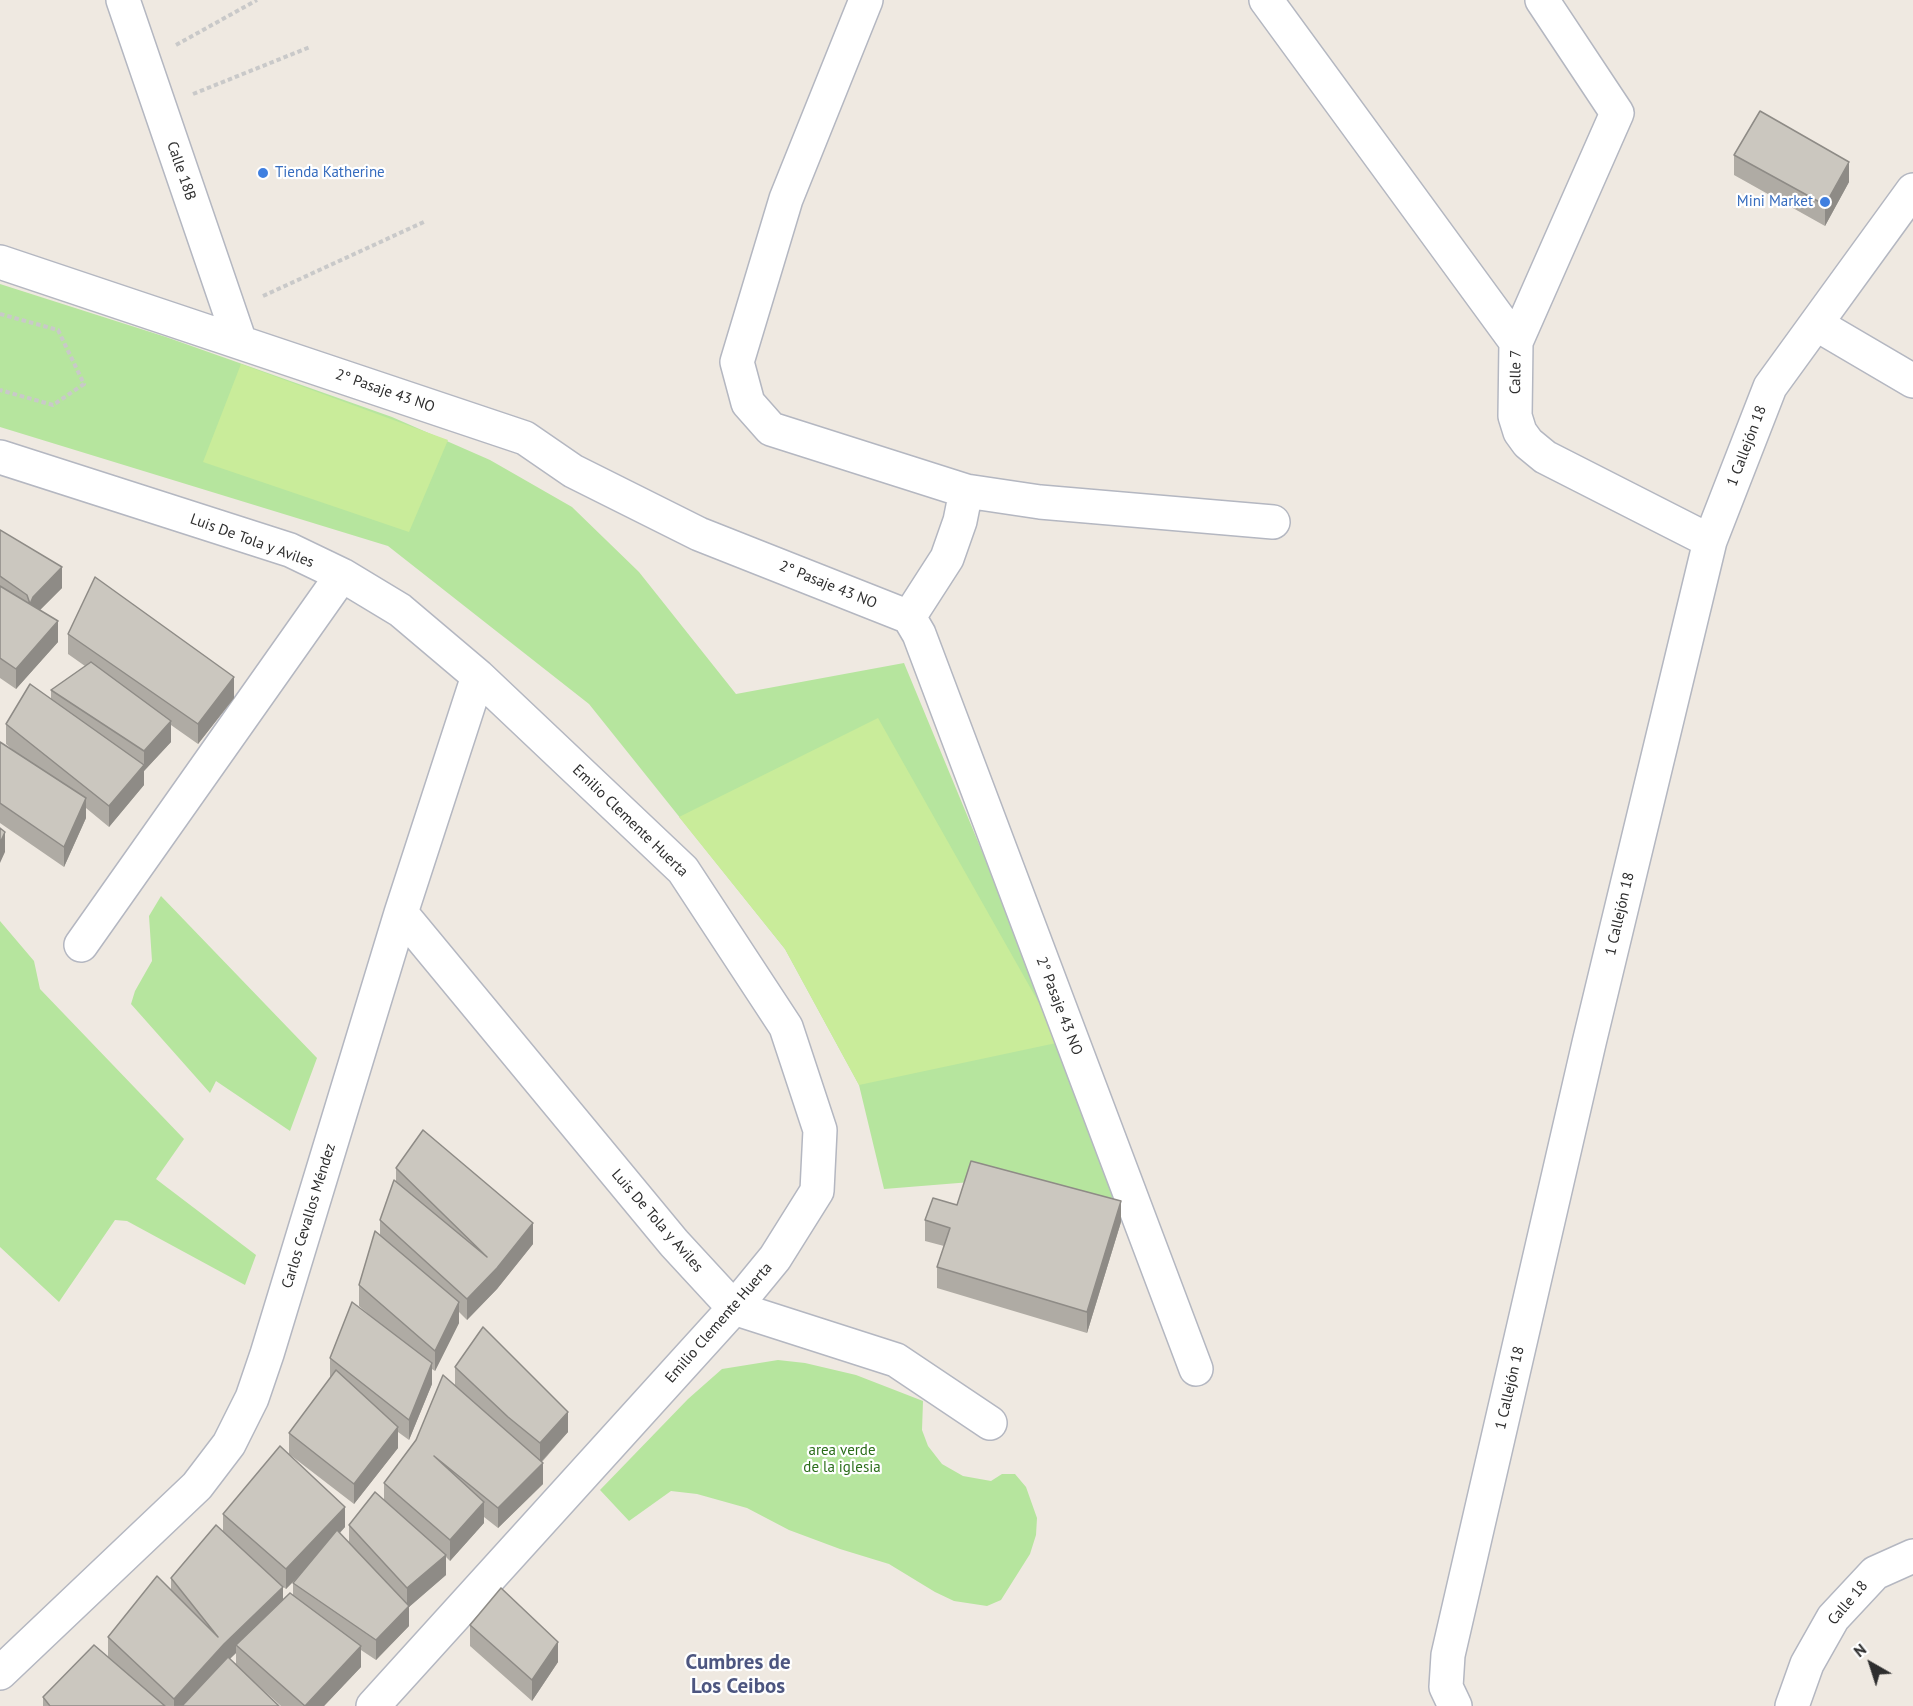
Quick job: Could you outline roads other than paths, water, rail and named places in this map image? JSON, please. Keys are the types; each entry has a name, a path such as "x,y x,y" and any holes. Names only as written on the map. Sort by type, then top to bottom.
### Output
{"street":[{"name":"Calle 18B","path":"123,0 240,342"},
{"path":"866,0 786,199 736,362 748,403 771,429 966,491 1040,502 1273,522"},
{"path":"1266,0 1516,342"},
{"name":"Calle 7","path":"1542,0 1617,113 1516,342 1515,416 1520,432 1528,443 1545,457 1710,541"},
{"name":"1 Callejón 18","path":"1451,1697 1448,1655 1589,1043 1710,541 1770,387 1913,190"},
{"name":"2° Pasaje 43 NO","path":"0,262 525,438 573,471 699,534 909,618 919,634 1196,1369"},
{"path":"1816,324 1913,381"},
{"name":"Luis De Tola y Aviles","path":"0,457 290,550 342,575 400,610 478,676"},
{"path":"909,618 947,558 960,521 966,491"},
{"path":"81,945 342,575"},
{"name":"Carlos Cevallos Méndez","path":"0,1673 197,1486 229,1444 252,1398 401,913 478,676"},
{"name":"Emilio Clemente Huerta","path":"373,1706 734,1308 775,1258 817,1191 820,1130 786,1027 683,870 478,676"},
{"name":"Luis De Tola y Aviles","path":"401,913 674,1244 734,1308 896,1360 990,1423"},
{"name":"Calle 18","path":"1792,1706 1807,1664 1833,1618 1875,1573 1913,1556"}],"place":[{"name":"Tienda Katherine","path":"263,173"},
{"name":"Mini Market","path":"1825,202"}],"district":[{"name":"Cumbres de Los Ceibos","path":"738,1675"}],"park label":[{"name":"area verde de la iglesia","path":"842,1460"}]}
